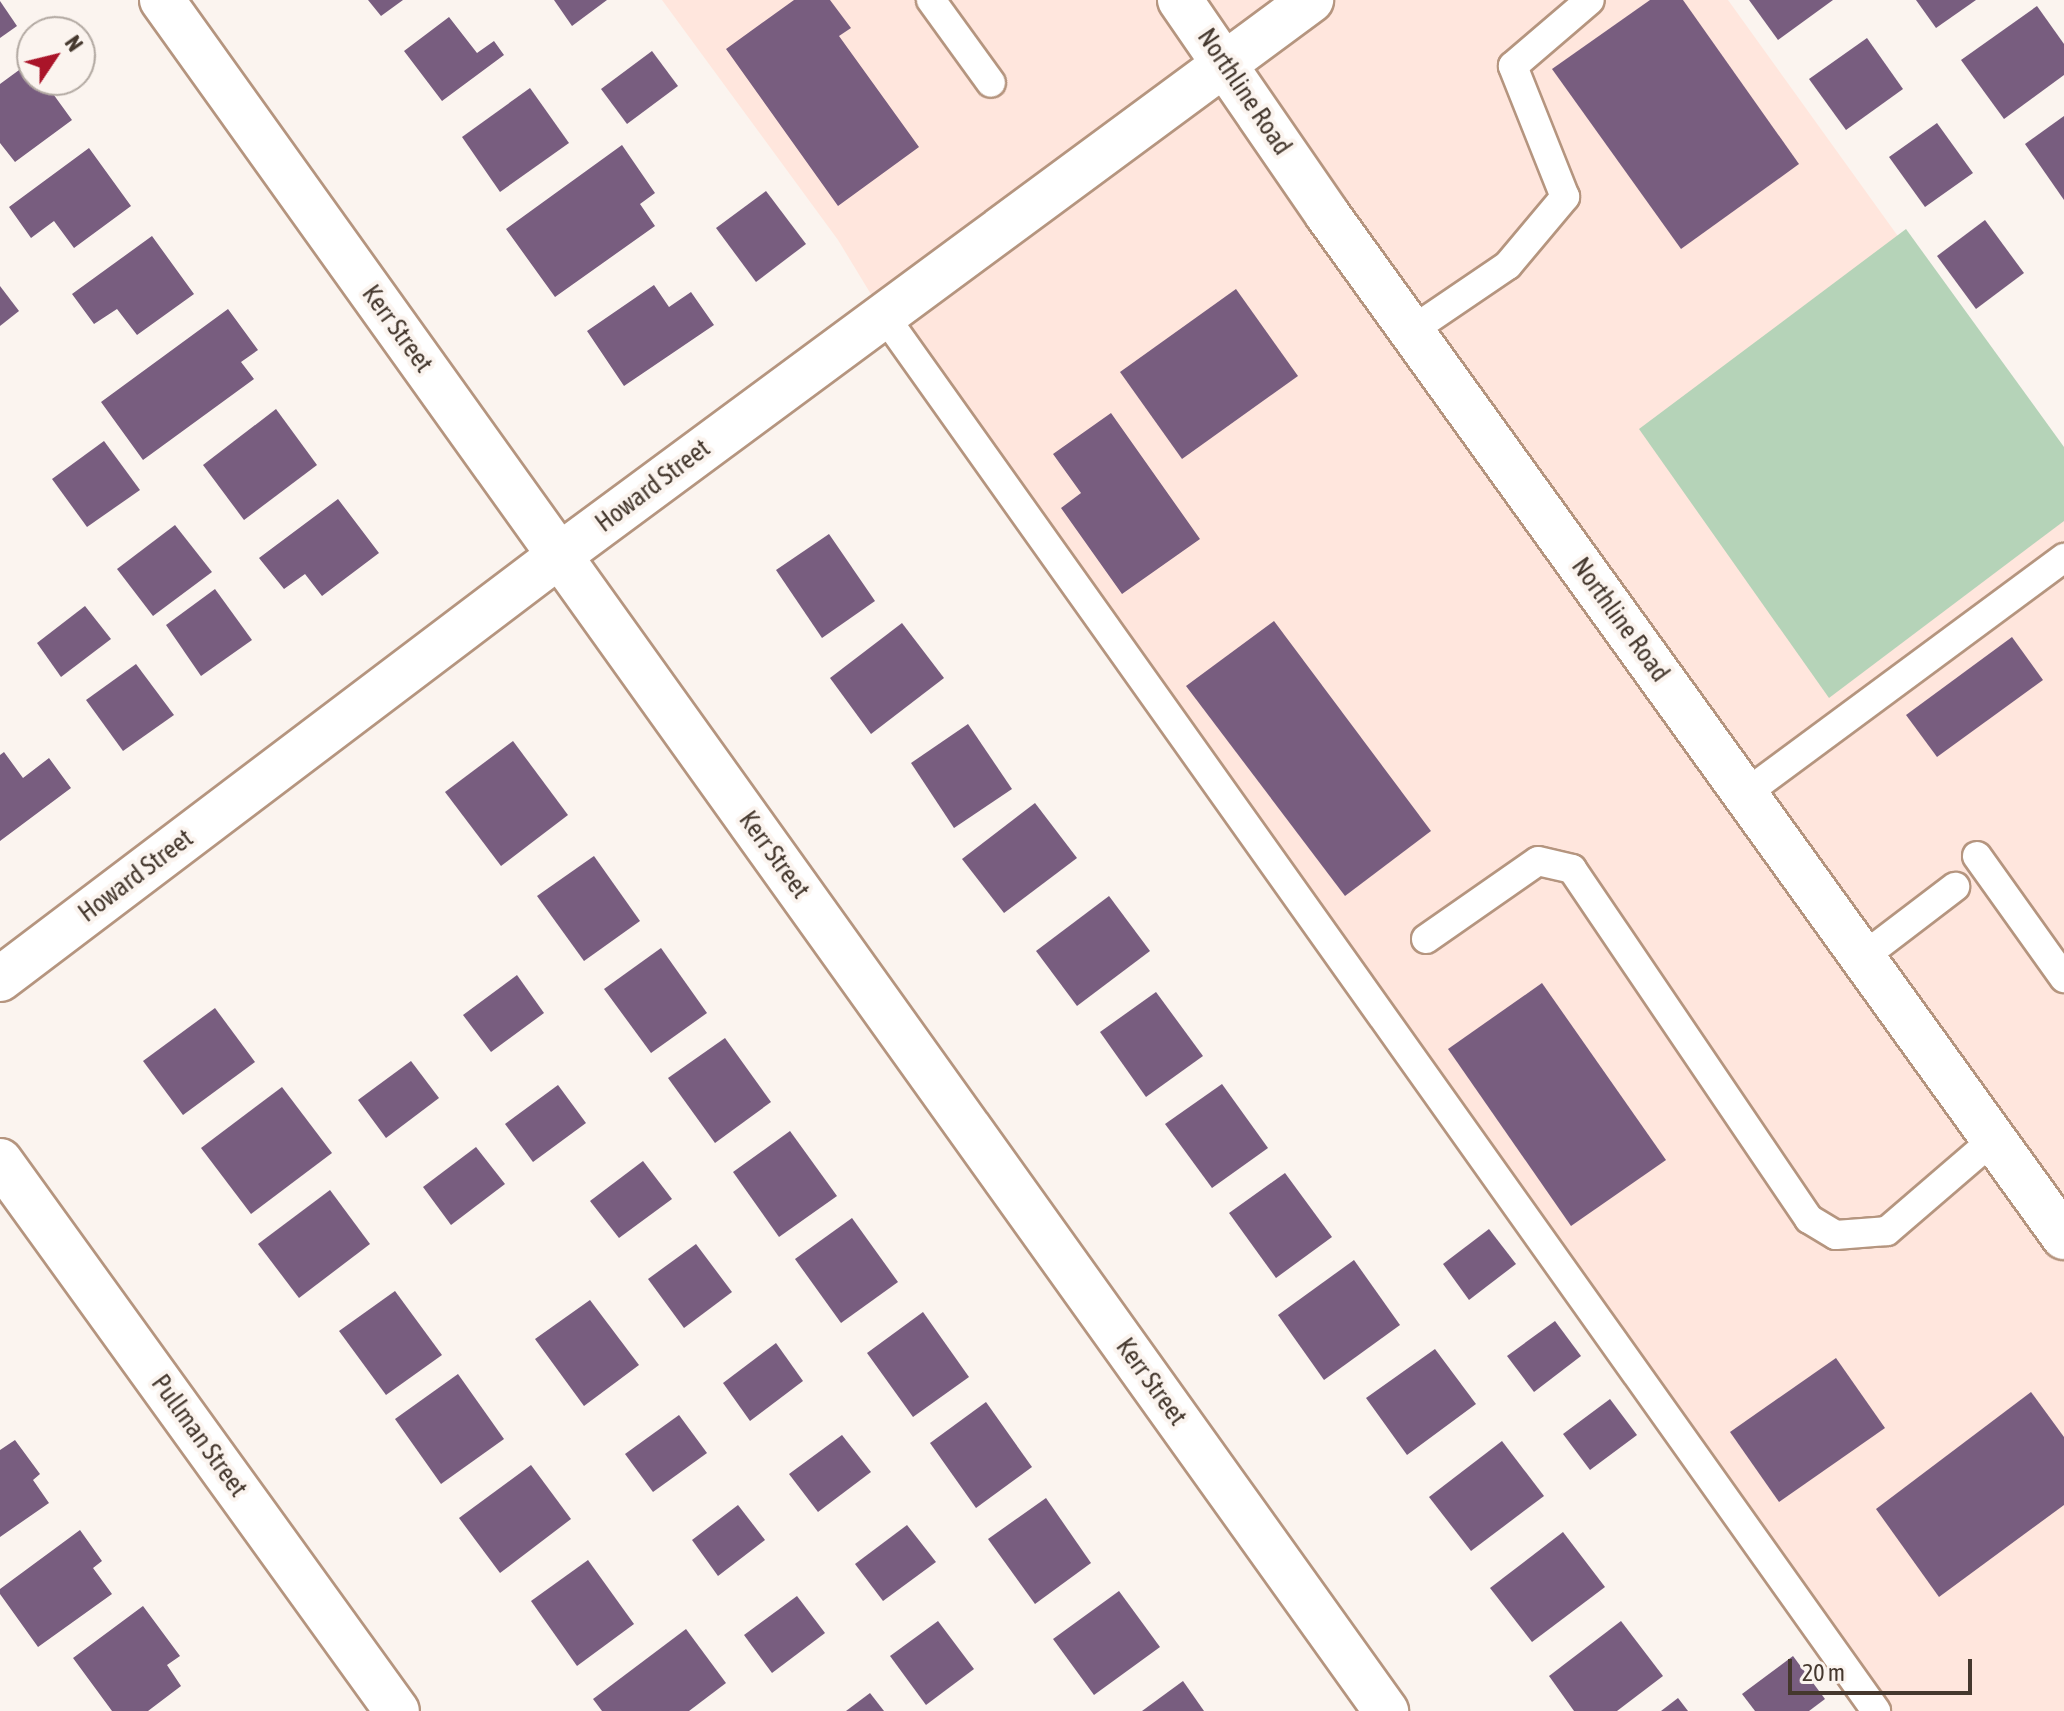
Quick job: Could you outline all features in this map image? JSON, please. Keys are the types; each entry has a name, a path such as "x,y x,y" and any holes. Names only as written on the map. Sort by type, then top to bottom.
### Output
{"street":[{"name":"Kerr Street","path":"162,0 1386,1711"},
{"name":"Northline Road","path":"1180,0 1227,64 1327,214 2064,1237"},
{"name":"Howard Street","path":"0,979 560,555 1311,0"},
{"name":"Pullman Street","path":"0,1161 397,1711"}],"lane":[{"path":"931,0 991,83"},
{"path":"1411,331 1508,265 1565,197 1513,66 1590,0"},
{"path":"883,314 1876,1711"},
{"path":"1745,794 2064,558"},
{"path":"1977,856 2064,978"},
{"path":"1426,939 1538,861 1572,869 1809,1219 1836,1235 1887,1231 1995,1138"},
{"path":"1863,957 1955,887"}],"shaded area":[{"path":"662,0 1728,0 2064,467 2064,1711 1876,1711 883,314 838,240"}],"green space":[{"path":"1906,229 2064,447 2064,521 1829,698 1639,429"}],"building":[{"path":"368,0 403,0 381,16"},
{"path":"554,0 607,0 572,26"},
{"path":"794,0 830,0 851,28 839,36 919,147 838,206 726,49"},
{"path":"1650,0 1683,0 1799,164 1681,249 1552,69"},
{"path":"1749,0 1833,0 1778,40"},
{"path":"1916,0 1976,0 1936,28"},
{"path":"0,1 16,27 0,38"},
{"path":"2037,6 2064,44 2064,75 2004,119 1961,60"},
{"path":"449,17 477,53 494,41 504,55 442,101 404,51"},
{"path":"1867,38 1903,89 1846,130 1809,79"},
{"path":"652,51 678,86 627,124 601,89"},
{"path":"16,72 16,96 55,96 72,120 15,162 0,143 0,84"},
{"path":"530,88 569,143 500,192 462,137"},
{"path":"2064,116 2064,200 2025,144"},
{"path":"1937,123 1973,173 1925,207 1889,157"},
{"path":"622,145 655,193 640,204 655,226 555,297 506,229"},
{"path":"89,148 131,206 74,248 54,221 31,238 9,207"},
{"path":"766,191 806,244 756,282 716,228"},
{"path":"1985,220 2024,273 1976,309 1937,256"},
{"path":"152,236 194,294 137,335 117,309 94,324 72,294"},
{"path":"654,285 669,307 691,292 714,325 624,386 587,331"},
{"path":"0,286 19,311 0,326"},
{"path":"1236,289 1298,376 1182,459 1120,372"},
{"path":"228,309 258,350 241,362 254,379 143,460 101,402"},
{"path":"276,409 317,465 244,520 203,465"},
{"path":"1111,413 1200,539 1122,594 1061,508 1081,493 1053,454"},
{"path":"104,441 140,490 87,527 52,479"},
{"path":"338,499 379,553 322,596 305,574 284,589 259,558"},
{"path":"175,525 212,572 153,616 117,569"},
{"path":"829,534 875,601 822,638 776,570"},
{"path":"215,589 252,640 201,676 166,625"},
{"path":"85,606 111,639 61,677 37,643"},
{"path":"1274,621 1431,831 1345,896 1186,686"},
{"path":"902,623 944,678 871,734 830,678"},
{"path":"2012,637 2043,680 1937,757 1906,715"},
{"path":"136,664 174,715 123,751 86,700"},
{"path":"968,724 1012,789 954,828 911,763"},
{"path":"513,741 568,815 501,866 445,792"},
{"path":"4,752 23,778 49,758 71,788 0,841 0,755"},
{"path":"1035,803 1077,858 1004,913 962,859"},
{"path":"594,856 640,921 584,961 537,896"},
{"path":"1109,896 1150,951 1077,1006 1036,951"},
{"path":"661,948 707,1013 651,1053 604,989"},
{"path":"517,975 544,1013 491,1052 463,1015"},
{"path":"1542,983 1666,1160 1571,1226 1448,1049"},
{"path":"1156,992 1203,1056 1146,1097 1100,1032"},
{"path":"215,1008 255,1062 183,1115 143,1061"},
{"path":"725,1038 771,1102 715,1143 668,1078"},
{"path":"411,1061 439,1098 386,1138 358,1100"},
{"path":"1222,1084 1268,1148 1212,1188 1165,1124"},
{"path":"558,1085 586,1123 533,1162 505,1124"},
{"path":"282,1087 332,1153 251,1214 201,1148"},
{"path":"790,1131 837,1196 779,1237 733,1172"},
{"path":"476,1147 505,1184 451,1225 423,1187"},
{"path":"643,1161 672,1199 619,1238 590,1201"},
{"path":"1285,1173 1332,1237 1276,1278 1229,1213"},
{"path":"330,1190 370,1244 299,1298 258,1244"},
{"path":"852,1218 898,1282 841,1323 795,1259"},
{"path":"1489,1229 1516,1264 1469,1300 1443,1264"},
{"path":"696,1244 732,1292 684,1328 648,1279"},
{"path":"1354,1260 1400,1325 1324,1380 1278,1315"},
{"path":"395,1291 442,1355 386,1395 339,1331"},
{"path":"590,1300 639,1365 584,1406 535,1339"},
{"path":"923,1312 969,1377 913,1417 867,1353"},
{"path":"1555,1321 1581,1356 1534,1392 1507,1356"},
{"path":"776,1343 803,1381 750,1421 723,1383"},
{"path":"1435,1349 1476,1404 1407,1455 1366,1398"},
{"path":"1836,1358 1885,1428 1779,1502 1730,1432"},
{"path":"458,1374 504,1439 441,1484 395,1419"},
{"path":"2031,1392 2064,1437 2064,1505 1939,1597 1876,1509"},
{"path":"1610,1399 1637,1435 1590,1470 1563,1434"},
{"path":"986,1402 1032,1467 976,1508 930,1443"},
{"path":"679,1415 707,1453 653,1492 625,1454"},
{"path":"842,1435 871,1472 818,1512 789,1474"},
{"path":"15,1440 40,1474 33,1480 49,1503 0,1537 0,1450"},
{"path":"1502,1441 1544,1496 1471,1551 1429,1497"},
{"path":"531,1465 571,1519 500,1573 459,1518"},
{"path":"1046,1498 1091,1563 1035,1604 988,1539"},
{"path":"738,1505 765,1540 718,1576 692,1540"},
{"path":"907,1525 936,1562 883,1601 855,1564"},
{"path":"80,1530 102,1561 93,1568 112,1594 38,1647 0,1594 0,1589"},
{"path":"1563,1532 1605,1587 1532,1642 1490,1588"},
{"path":"588,1560 634,1624 577,1666 531,1601"},
{"path":"1119,1591 1160,1647 1094,1695 1053,1639"},
{"path":"797,1596 825,1633 772,1673 744,1635"},
{"path":"143,1606 180,1656 167,1665 181,1686 148,1711 112,1711 73,1658"},
{"path":"938,1621 974,1669 926,1705 890,1656"},
{"path":"1621,1621 1663,1676 1617,1711 1574,1711 1549,1676"},
{"path":"686,1629 726,1683 689,1711 602,1711 593,1699"},
{"path":"1793,1656 1825,1699 1809,1711 1755,1711 1742,1694"},
{"path":"1183,1681 1204,1711 1142,1711"},
{"path":"870,1693 884,1711 846,1711"},
{"path":"1678,1698 1688,1711 1661,1711"}]}
